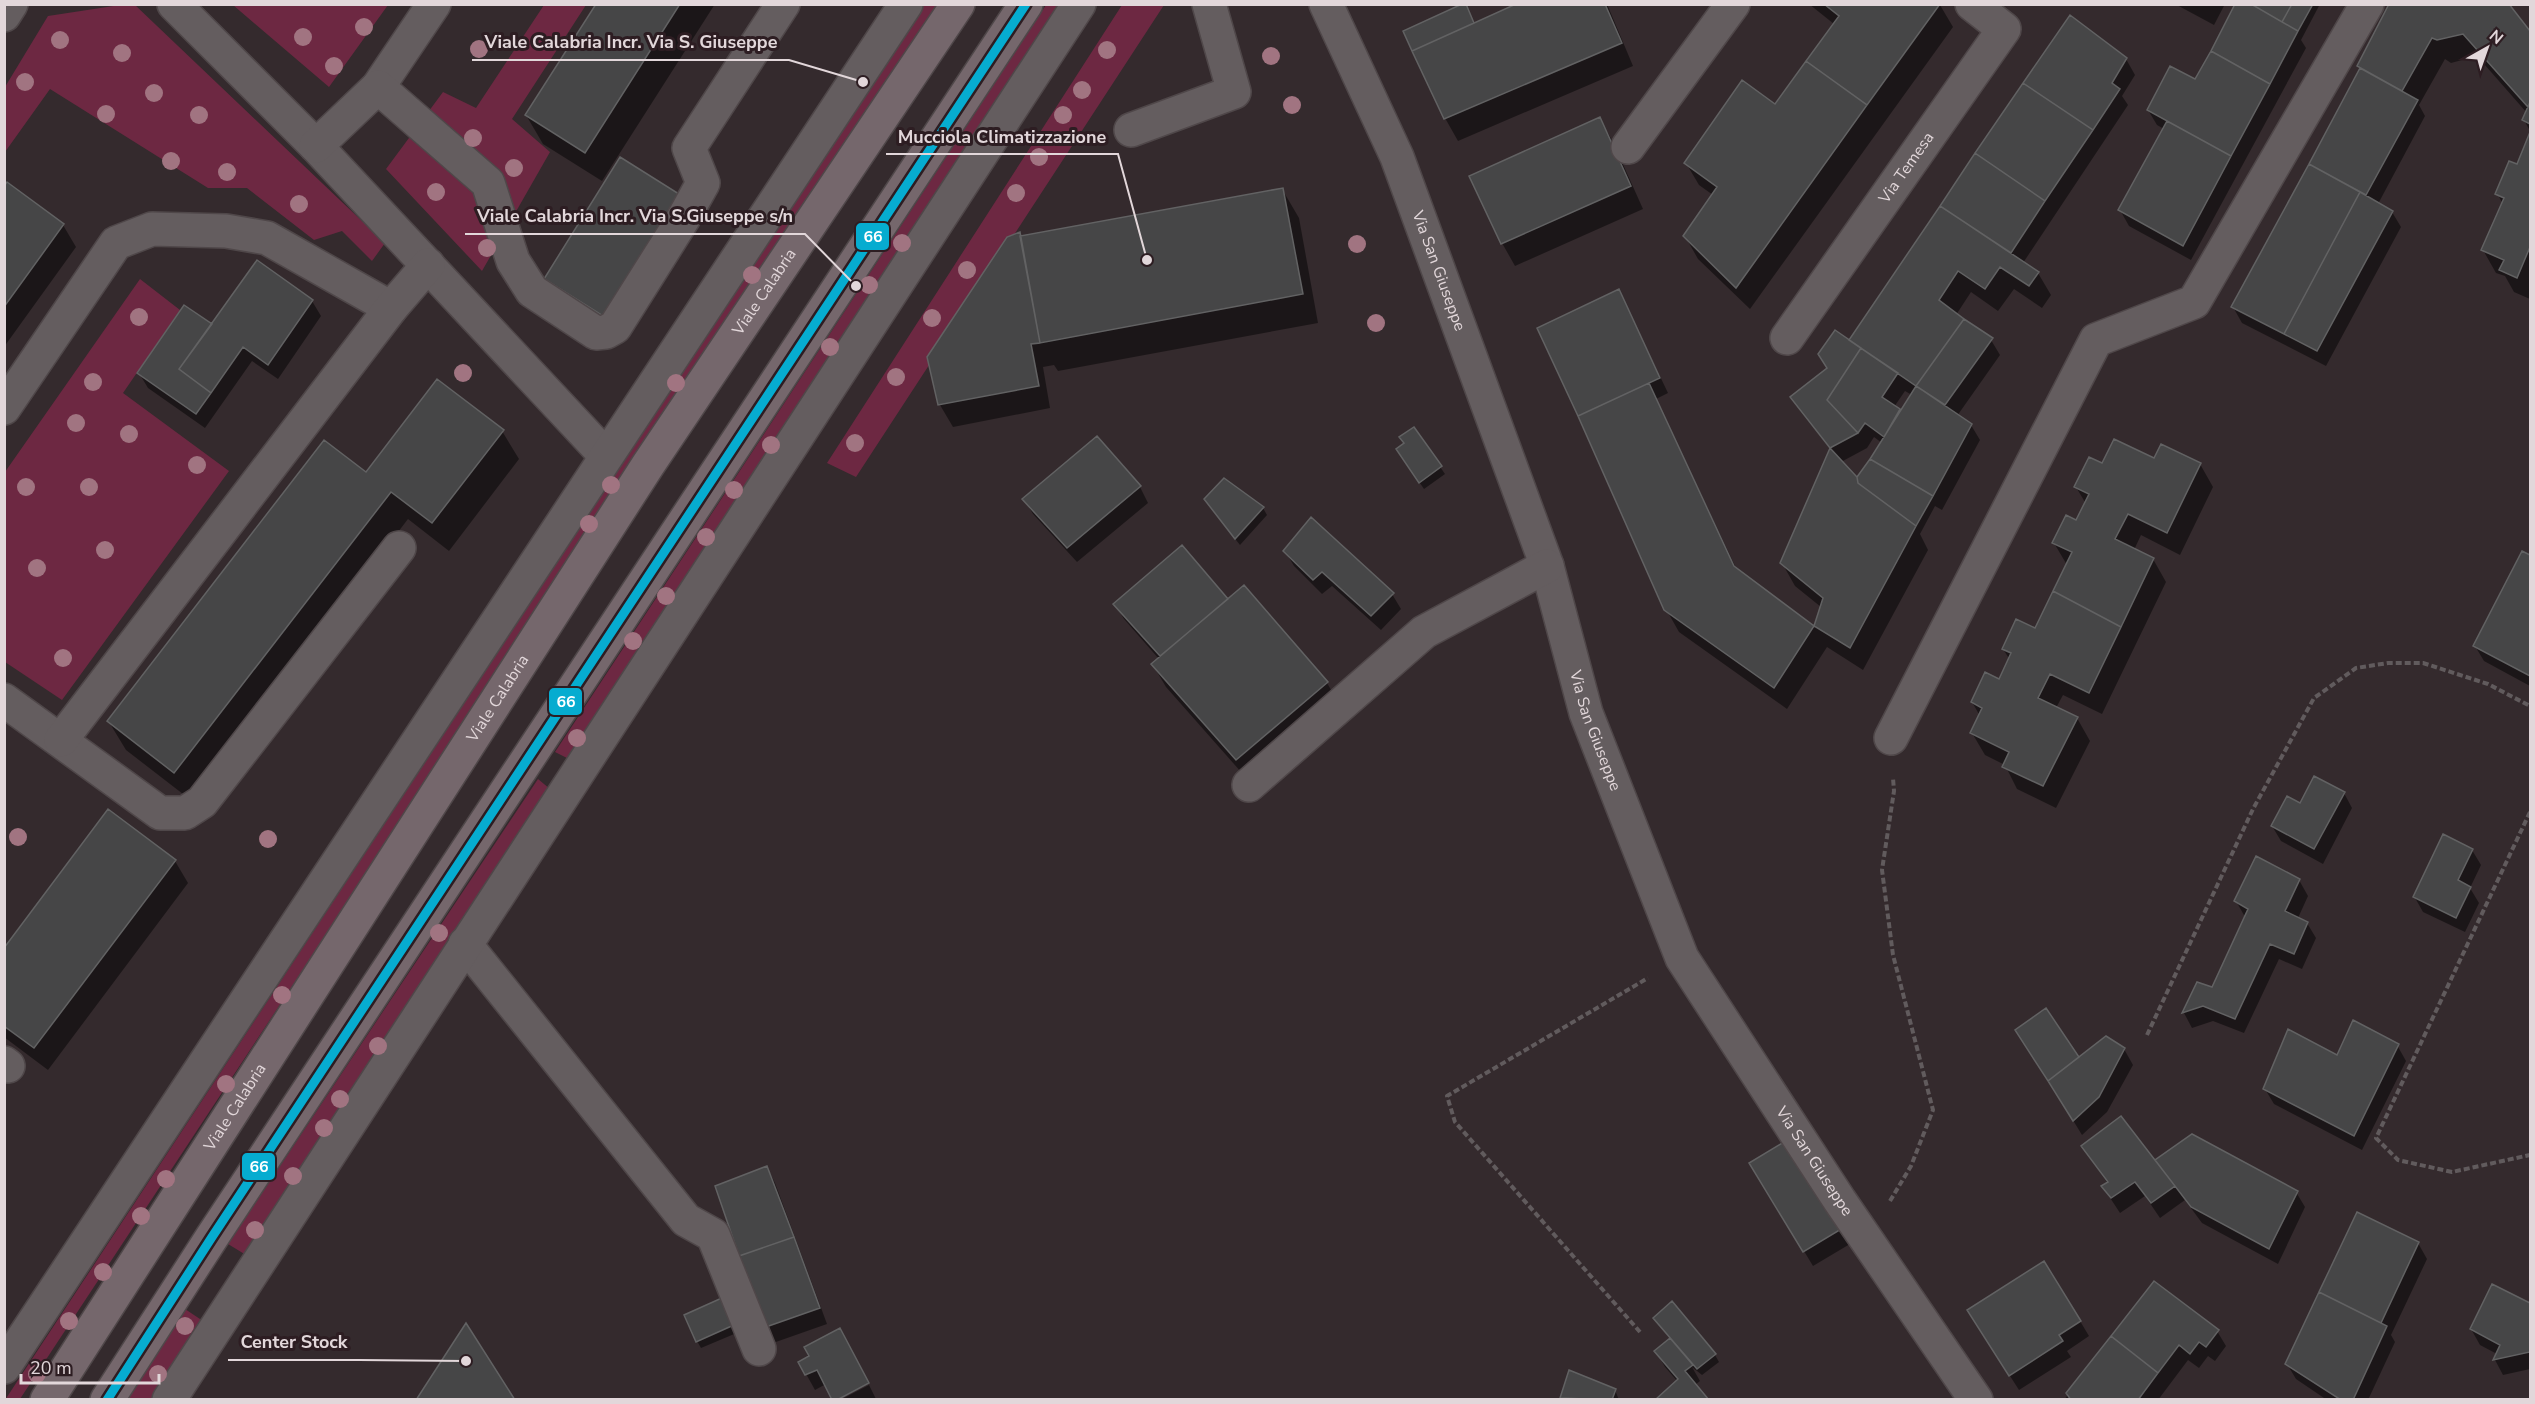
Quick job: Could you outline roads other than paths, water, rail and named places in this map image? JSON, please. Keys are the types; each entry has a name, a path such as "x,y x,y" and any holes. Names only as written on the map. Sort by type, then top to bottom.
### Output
{"main road":[{"name":"Viale Calabria","path":"47,1400 648,465 958,4"},
{"path":"107,1400 218,1227 1026,4"}],"street":[{"path":"4,15 11,4"},
{"path":"174,4 316,146 606,456"},
{"path":"316,146 378,87 434,4"},
{"path":"378,87 489,183 513,261 532,291 596,333 606,332 615,327 703,183 689,148 783,4"},
{"path":"4,1367 906,4"},
{"path":"169,1400 1079,4"},
{"path":"1131,130 1234,92 1209,4"},
{"name":"Via San Giuseppe","path":"1326,4 1397,157 1547,566 1586,713 1682,958 1868,1241 1976,1400"},
{"path":"1628,147 1733,4"},
{"name":"Via Temesa","path":"1787,338 2004,29 1972,4"},
{"path":"1891,738 2096,340 2194,302 2367,4"},
{"path":"4,408 116,243 152,229 226,231 267,238 391,308"},
{"path":"61,740 391,308 428,265"},
{"path":"4,700 160,813 185,813 202,802 399,548"},
{"path":"1249,785 1424,632 1547,566"},
{"path":"465,944 686,1220 713,1235 759,1349"}],"place":[{"name":"Viale Calabria Incr. Via S. Giuseppe","path":"863,82"},
{"name":"Mucciola Climatizzazione","path":"1147,260"},
{"name":"Viale Calabria Incr. Via S.Giuseppe s/n","path":"856,286"},
{"name":"Center Stock","path":"466,1361"}]}
